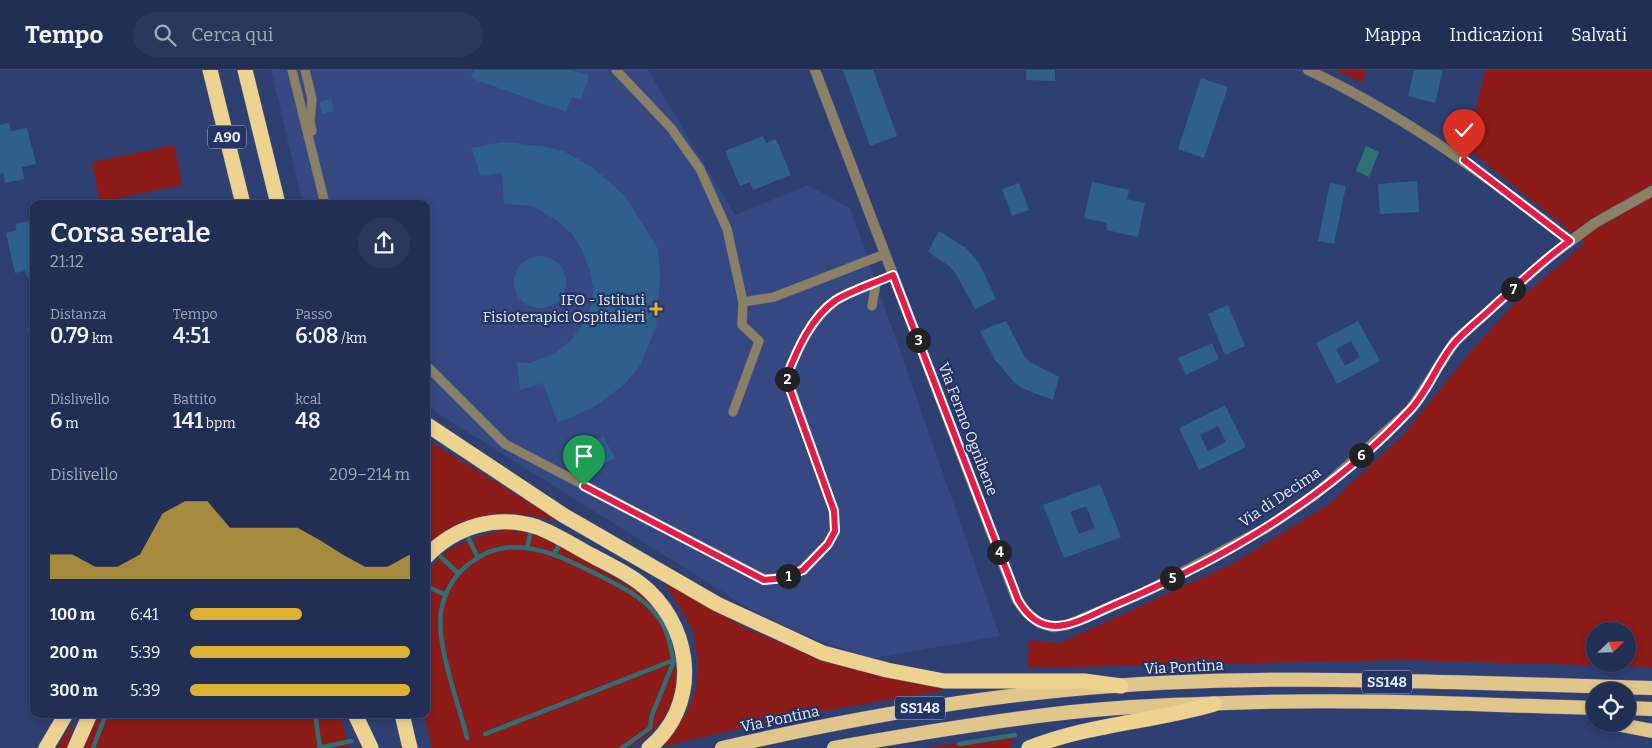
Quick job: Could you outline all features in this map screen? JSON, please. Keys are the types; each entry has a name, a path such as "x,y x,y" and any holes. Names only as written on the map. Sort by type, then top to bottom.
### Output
{"highway":[{"name":"A90","path":"210,70 242,200"},
{"name":"A90","path":"245,70 277,200"},
{"path":"220,111 231,200"},
{"path":"430,427 563,515 716,604 823,653 887,670 944,681 1084,681 1121,686"},
{"path":"430,553 442,542 466,529 498,522 522,523 550,533 627,575 649,591 667,612 679,638 684,654 686,680 680,705 675,716 660,737 648,748"},
{"name":"Via Pontina","path":"722,748 900,711 1010,696 1121,686 1291,681 1652,688"},
{"name":"SS148","path":"834,748 1055,714 1214,704 1315,702 1586,708"},
{"path":"1029,748 1082,731 1170,716 1214,704"},
{"path":"1554,707 1586,716"},
{"path":"1636,708 1652,709"},
{"path":"46,748 64,718"},
{"path":"75,748 88,718"},
{"path":"357,718 373,748"},
{"path":"368,718 373,748"},
{"path":"404,718 409,742"},
{"path":"1636,728 1652,731"}],"street":[{"name":"Via Fermo Ognibene","path":"815,70 1018,600 1026,612 1040,623"},
{"path":"1308,70 1378,106 1430,137 1480,172 1570,241"},
{"name":"Via di Decima","path":"1040,623 1053,628 1067,625 1144,592 1266,528 1316,494 1411,409 1456,341 1544,261 1570,241 1630,202 1652,191"}],"lane":[{"path":"292,70 324,200"},
{"path":"305,70 312,98 310,122 329,200"},
{"path":"616,70 671,128 700,169 727,229 743,302 742,325 759,341 733,412"},
{"path":"743,302 774,297 885,254"},
{"path":"430,369 505,444 764,580 784,578 803,570 828,544 835,531 834,511 786,378 794,357 816,320 836,300 893,275"},
{"path":"872,306 876,283"}],"shaded area":[{"name":"IFO - Istituti Fisioterapici Ospitalieri","path":"271,70 648,70 735,215 808,185 850,208 1000,636 870,659 802,634 750,609 439,414 430,406 430,200 302,200"},
{"path":"1335,70 1366,70 1363,83"},
{"path":"1485,70 1652,70 1652,667 1636,667 1636,622 1586,622 1586,665 1405,660 1028,668 1029,640 1060,643 1232,564 1329,504 1404,434 1472,350 1516,302 1585,243 1467,148"},
{"path":"174,145 182,185 110,200 100,200 92,162"},
{"path":"1366,146 1379,152 1369,177 1356,171"},
{"path":"430,441 560,522 524,515 487,515 464,522 444,535 430,547"},
{"path":"507,529 545,537 641,593 668,622 681,674 670,711 656,728 635,744 625,748 432,748 425,718 430,718 430,568 451,548 480,536"},
{"path":"664,582 747,629 839,666 956,688 796,716 656,748 687,713 696,689 698,661 693,630"},
{"path":"93,718 341,718 349,748 82,748"},
{"path":"73,722 68,748 57,748"},
{"path":"1014,736 1009,748 923,748"}],"building":[{"path":"474,70 571,70 589,76 581,100 572,97 566,112 471,78"},
{"path":"843,70 873,70 897,136 870,146"},
{"path":"1026,70 1055,70 1055,81 1026,80"},
{"path":"1414,70 1443,70 1435,103 1408,96"},
{"path":"1201,78 1228,87 1204,158 1178,149"},
{"path":"331,99 334,111 322,114 319,102"},
{"path":"9,123 11,131 27,128 36,164 22,167 24,179 5,183 3,173 0,174 0,125"},
{"path":"763,136 766,143 776,139 791,175 753,190 750,182 740,186 725,151"},
{"path":"503,142 547,147 565,152 592,167 626,197 658,249 660,277 656,328 639,367 626,383 594,407 558,423 543,383 520,390 517,362 530,363 543,358 558,351 572,339 583,324 592,305 593,288 590,271 582,250 572,234 556,220 533,206 504,204 502,173 481,176 471,148"},
{"path":"1417,181 1419,212 1380,214 1378,184"},
{"path":"1092,182 1129,190 1127,199 1145,203 1138,237 1106,230 1107,223 1084,218"},
{"path":"1019,183 1029,210 1012,216 1002,189"},
{"path":"1330,183 1346,186 1334,244 1318,241"},
{"path":"30,221 30,276 27,277 25,271 15,273 6,233 17,230 15,224"},
{"path":"939,231 966,248 979,263 996,299 975,309 956,274 949,266 928,252"},
{"path":"535,256 545,256 559,263 566,277 566,287 559,301 545,308 535,308 525,304 518,297 514,287 514,277 518,267 525,260"},
{"path":"1228,305 1245,346 1225,355 1208,314"},
{"path":"1006,321 1024,356 1030,362 1059,377 1053,400 1024,389 1015,383 995,360 980,331"},
{"path":"1358,321 1380,361 1337,384 1316,343","holes":["1351,341 1360,357 1345,366 1336,349"]},
{"path":"1212,343 1219,359 1186,375 1178,358"},
{"path":"1225,405 1246,447 1199,470 1179,428","holes":["1218,426 1226,442 1208,451 1200,435"]},
{"path":"603,436 615,458 604,464 592,442"},
{"path":"1100,484 1121,537 1064,558 1043,505","holes":["1086,506 1095,528 1079,534 1070,512"]}],"waterway":[{"path":"527,548 531,531"},
{"path":"468,537 478,558"},
{"path":"554,554 561,542"},
{"path":"467,738 445,658 440,626 441,612 451,584 460,573 470,563 496,550 511,547 545,552 571,562 628,591 650,607 660,619 668,635 673,659"},
{"path":"441,557 458,573"},
{"path":"430,588 446,595"},
{"path":"485,734 674,660"},
{"path":"622,748 650,728 652,715 674,661"},
{"path":"93,748 104,718"},
{"path":"316,718 320,748"},
{"path":"959,744 1015,735"},
{"path":"319,748 351,741"}],"place":[{"name":"IFO - Istituti Fisioterapici Ospitalieri","path":"656,309"}],"route":[{"path":"584,486 764,580 784,578 803,570 828,544 835,531 834,511 786,378 794,357 816,320 836,300 893,275 1018,600 1022,608 1034,620 1053,628 1067,625 1144,592 1240,542 1266,528 1316,494 1411,409 1456,341 1548,258 1570,241 1464,160"}]}
